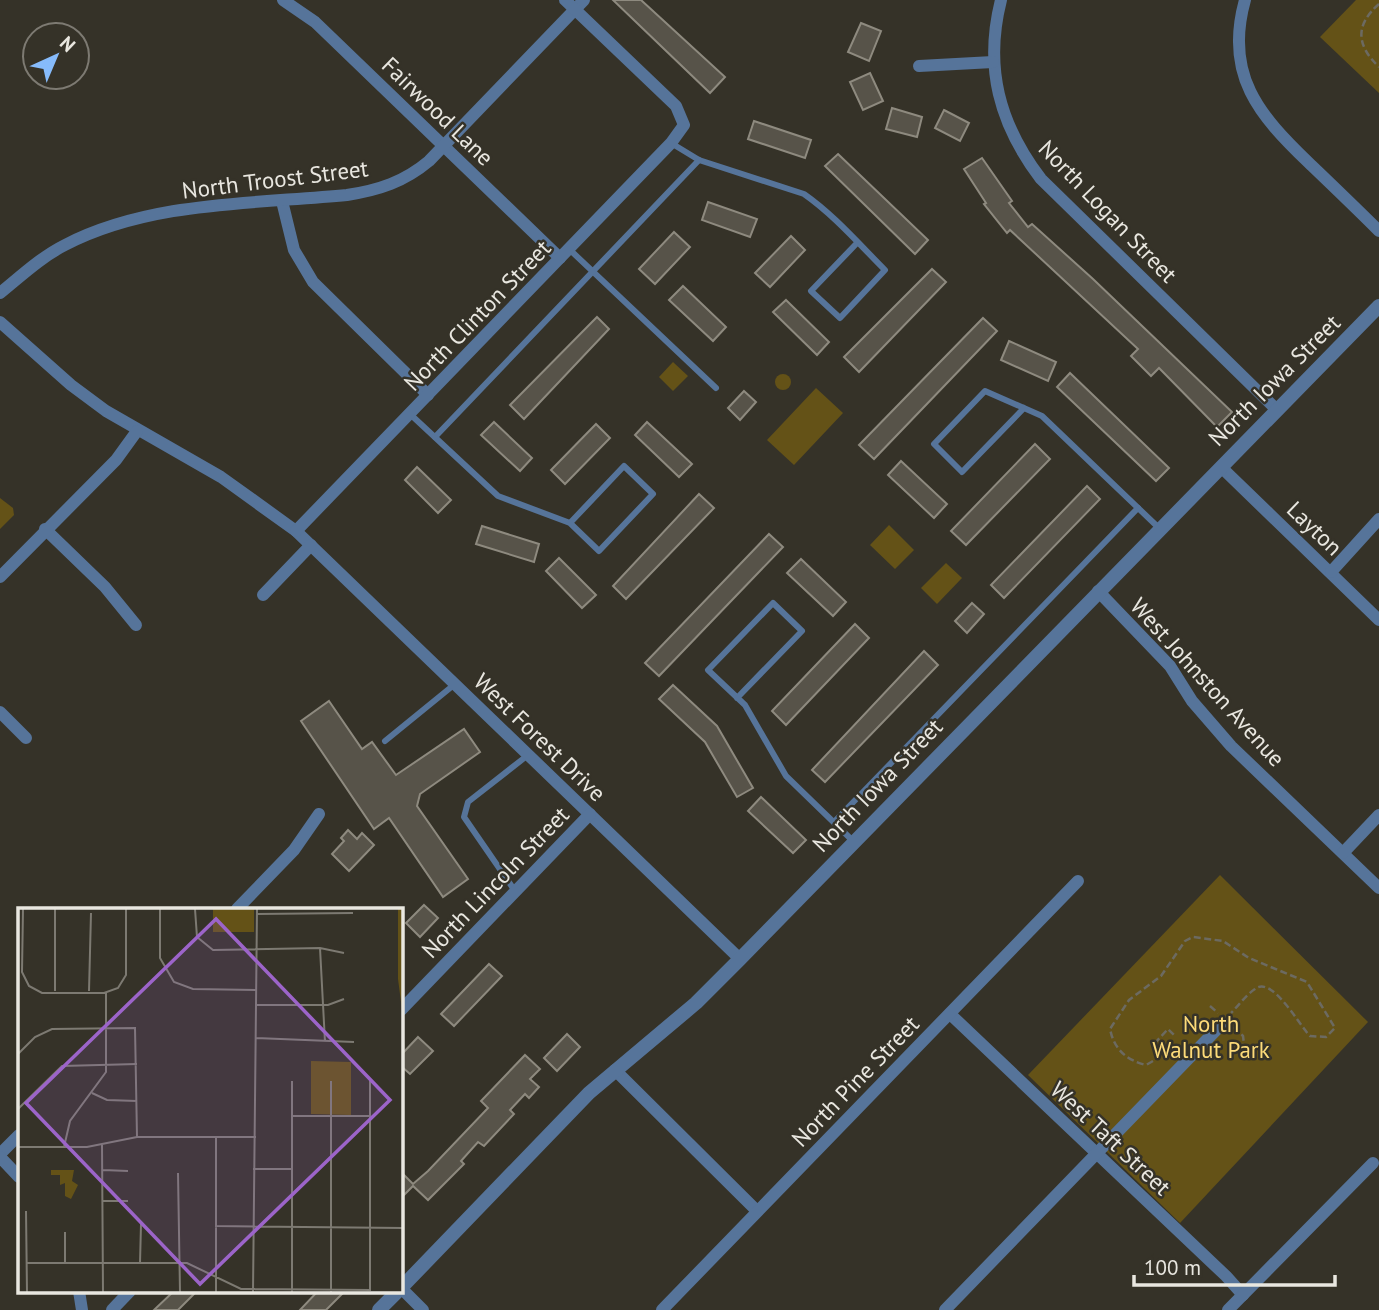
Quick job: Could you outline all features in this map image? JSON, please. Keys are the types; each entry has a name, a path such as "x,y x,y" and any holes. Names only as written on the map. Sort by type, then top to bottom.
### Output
{"street":[{"name":"Fairwood Lane","path":"283,0 315,22 444,146 565,254"},
{"path":"565,0 580,5"},
{"name":"North Logan Street","path":"1001,0 993,61 1004,118 1021,153 1041,179 1277,410"},
{"path":"1245,0 1238,46 1242,69 1256,105 1277,132 1379,231"},
{"name":"North Troost Street","path":"0,293 63,246 104,228 145,216 374,191 414,174 580,5"},
{"name":"North Clinton Street","path":"296,531 565,254 671,143 684,125 676,106 580,5"},
{"path":"919,66 993,61"},
{"path":"282,201 294,250 313,282 428,395"},
{"name":"North Iowa Street","path":"402,1287 589,1093 696,1003 740,959 1379,306"},
{"name":"West Forest Drive","path":"0,321 71,385 137,431 220,477 296,531 740,959"},
{"path":"0,577 116,460 137,431"},
{"name":"Layton","path":"1221,467 1379,620"},
{"path":"1331,572 1379,519"},
{"path":"45,529 105,587 136,625"},
{"path":"263,595 311,545"},
{"name":"West Johnston Avenue","path":"1098,591 1170,666 1192,701 1231,746 1379,888"},
{"path":"0,712 26,738"},
{"path":"238,908 294,850 319,814"},
{"name":"North Lincoln Street","path":"402,1009 590,814"},
{"path":"1343,853 1379,815"},
{"name":"North Pine Street","path":"662,1310 1078,881"},
{"name":"West Taft Street","path":"950,1014 1243,1295"},
{"path":"945,1310 1223,1023"},
{"path":"615,1070 757,1210"},
{"path":"18,1136 0,1156 18,1176"},
{"path":"1228,1310 1373,1163"},
{"path":"402,1291 423,1310"},
{"path":"79,1292 82,1310"},
{"path":"112,1310 129,1292"},
{"name":"North Iowa Street","path":"379,1310 397,1292"}],"lane":[{"path":"671,143 699,160 804,194 857,243 884,270 840,318 811,290 857,243"},
{"path":"435,437 699,160"},
{"path":"565,254 593,272 716,388"},
{"path":"1024,408 962,472 934,444 985,391 1024,408 1042,416 1159,528"},
{"path":"410,414 498,496 570,523 599,551 653,494 624,466 570,523"},
{"path":"834,822 1138,508"},
{"path":"737,698 802,631 773,603 708,670 737,698 745,705 786,776 853,841"},
{"path":"385,741 455,684"},
{"path":"515,891 464,817 468,802 528,755"}],"path":[{"path":"1379,4 1362,23 1361,35 1369,57 1379,67"},
{"path":"1153,1061 1146,1065 1129,1058 1115,1045 1110,1029 1129,1000 1161,976 1185,941 1193,937 1223,941 1248,958 1307,982 1335,1028 1326,1037 1310,1036 1274,991 1263,986 1256,987 1223,1023"},
{"path":"1163,1051 1155,1043 1168,1029 1176,1037"}],"green space":[{"path":"1356,0 1379,0 1379,93 1320,37"},
{"path":"673,362 688,376 673,391 659,377"},
{"path":"780,374 786,374 791,382 789,388 780,390 775,385 775,379"},
{"path":"816,388 843,413 794,465 767,440"},
{"path":"0,498 13,508 14,515 0,529"},
{"path":"889,525 914,550 895,569 870,545"},
{"path":"946,563 962,578 937,604 921,588"},
{"name":"North Walnut Park","path":"1220,875 1368,1022 1180,1223 1028,1075"}],"building":[{"path":"613,0 641,0 725,77 710,93"},
{"path":"861,23 881,31 869,61 848,52"},
{"path":"870,73 883,101 863,110 850,82"},
{"path":"892,108 922,117 917,137 886,129"},
{"path":"944,110 969,123 960,141 935,128"},
{"path":"754,121 811,140 805,158 748,139"},
{"path":"838,154 928,240 915,254 825,166"},
{"path":"982,158 1012,201 1009,203 1028,227 1032,224 1093,279 1232,412 1217,427 1159,368 1151,376 1131,356 1138,349 1010,230 1007,233 984,204 986,203 964,169"},
{"path":"708,202 757,219 750,237 702,220"},
{"path":"674,232 690,247 655,284 639,269"},
{"path":"791,236 805,250 770,287 755,273"},
{"path":"932,269 946,282 859,372 844,357"},
{"path":"683,286 726,327 713,341 669,300"},
{"path":"786,300 829,342 817,355 773,312"},
{"path":"597,317 609,329 524,419 510,405"},
{"path":"983,318 997,331 874,459 859,445"},
{"path":"1009,341 1056,362 1048,381 1001,360"},
{"path":"1070,373 1169,468 1156,481 1057,387"},
{"path":"744,391 756,402 740,420 728,408"},
{"path":"494,422 532,458 520,471 481,435"},
{"path":"647,422 692,464 679,477 635,435"},
{"path":"596,424 610,438 565,484 551,470"},
{"path":"1035,444 1050,459 966,545 951,531"},
{"path":"901,461 947,504 934,518 888,475"},
{"path":"417,467 451,500 438,513 405,480"},
{"path":"1087,486 1100,499 1004,598 991,585"},
{"path":"699,494 714,508 626,599 613,586"},
{"path":"482,526 539,544 534,562 476,544"},
{"path":"769,534 783,547 659,676 645,663"},
{"path":"559,558 596,595 582,608 546,571"},
{"path":"801,559 846,602 833,616 787,573"},
{"path":"972,603 984,614 967,633 955,621"},
{"path":"855,624 869,638 786,725 772,711"},
{"path":"924,651 938,665 825,782 812,770"},
{"path":"673,685 717,726 753,788 737,797 705,742 659,699"},
{"path":"329,701 362,749 372,742 396,775 464,729 480,752 420,794 417,806 468,879 443,897 389,818 374,829 301,721"},
{"path":"761,797 806,840 793,853 748,811"},
{"path":"348,830 357,839 362,833 374,845 349,871 332,854 344,841 341,838"},
{"path":"424,905 438,918 420,937 406,923"},
{"path":"489,964 502,976 454,1026 441,1014"},
{"path":"567,1034 580,1047 557,1071 544,1058"},
{"path":"418,1037 433,1051 410,1074 402,1067 402,1054"},
{"path":"525,1055 540,1069 530,1079 539,1087 529,1098 525,1094 510,1110 514,1114 484,1146 478,1142 461,1161 464,1164 428,1200 413,1186 402,1197 402,1173 413,1184 428,1171 488,1108 481,1101"},
{"path":"173,1292 196,1292 178,1310 154,1310"},
{"path":"317,1292 344,1292 326,1310 300,1310"}]}
